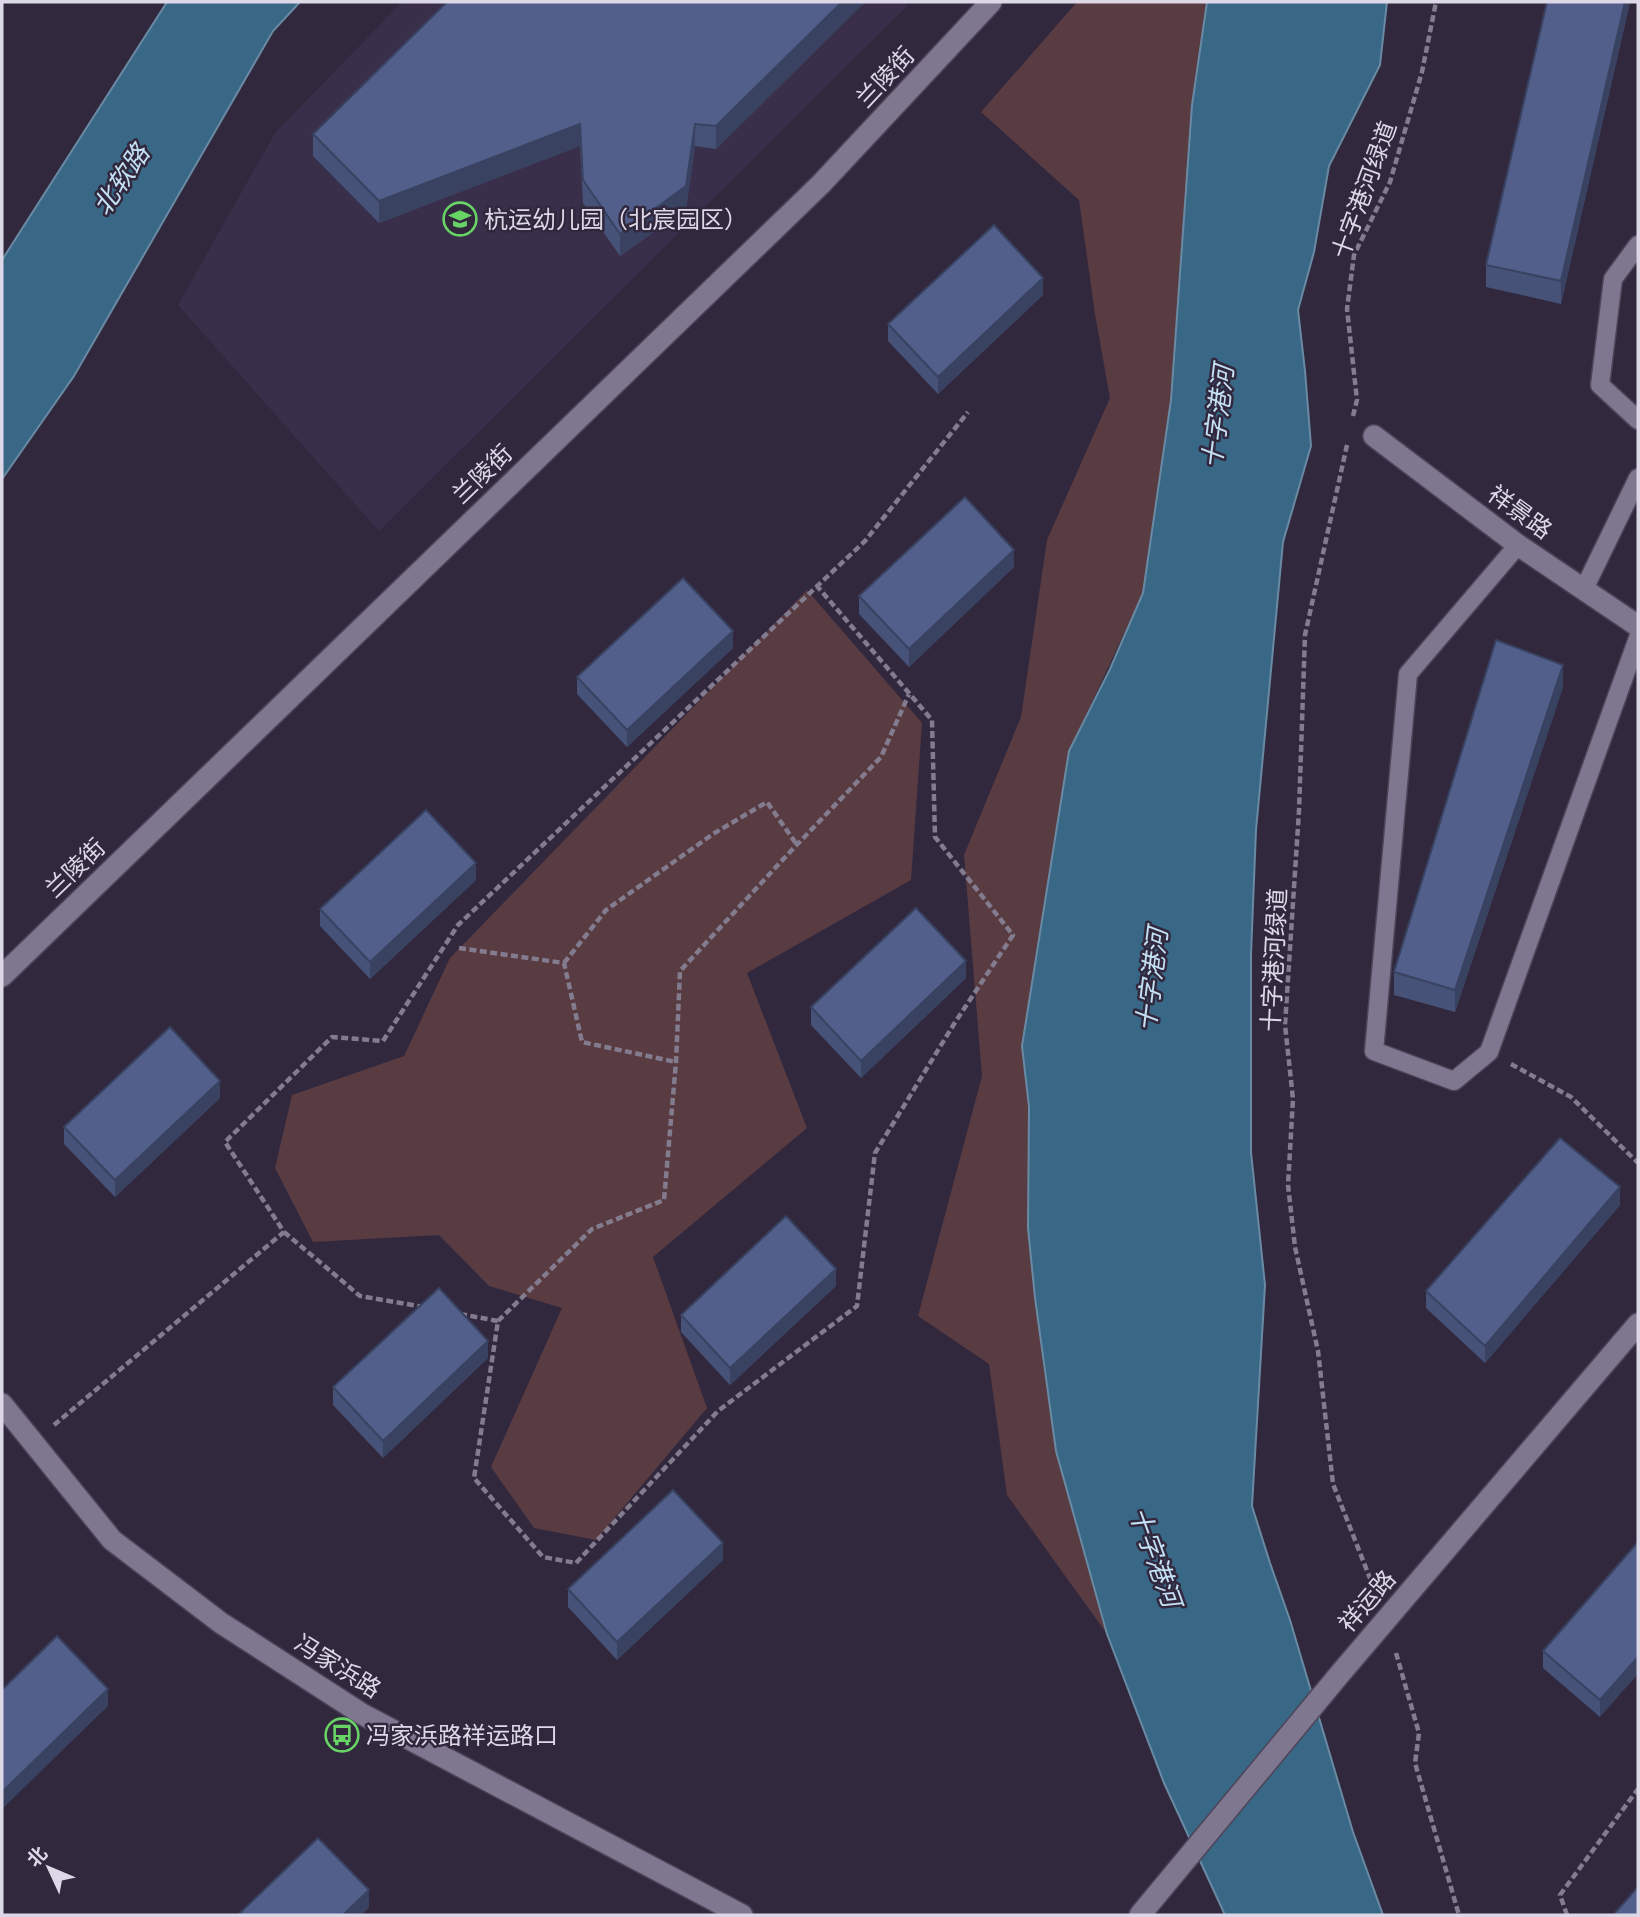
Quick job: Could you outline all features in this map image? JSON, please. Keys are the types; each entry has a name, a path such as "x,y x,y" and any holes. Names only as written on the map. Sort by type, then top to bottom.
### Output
{"street":[{"name":"兰陵街","path":"2,976 821,184 990,2"},
{"name":"祥景路","path":"1374,436 1518,545 1638,626"},
{"name":"祥运路","path":"1140,1915 1339,1675 1638,1324"},
{"name":"冯家浜路","path":"2,1404 112,1540 221,1623 362,1714 742,1915"}],"lane":[{"path":"1638,245 1614,279 1600,385 1638,420"},
{"path":"1584,589 1638,478"},
{"path":"1518,545 1408,674 1374,1051 1454,1081 1489,1052 1638,638"}],"path":[{"name":"十字港河绿道","path":"1351,426 1357,400 1347,309 1354,255 1390,182 1422,72 1436,2"},
{"path":"429,1308 360,1296 284,1232 225,1142 332,1037 383,1041 458,925 865,541 968,412"},
{"name":"十字港河绿道","path":"1348,439 1306,635 1300,811 1285,1025 1293,1099 1288,1185 1295,1247 1318,1351 1333,1484 1386,1620 1419,1733 1415,1763 1459,1915"},
{"path":"817,586 932,720 935,837 1013,935 954,1024 875,1153 857,1306 718,1411 576,1563 543,1557 474,1478 498,1321 592,1229 664,1200 676,1062 680,971 881,758 909,694"},
{"path":"564,963 606,910 713,834 767,802 797,845"},
{"path":"459,948 564,963"},
{"path":"564,963 582,1042 676,1062"},
{"path":"1489,1052 1570,1097 1638,1163"},
{"path":"32,1443 284,1232"},
{"path":"456,1313 498,1321"},
{"path":"1567,1915 1560,1895 1638,1789"}],"shaded area":[{"name":"杭运幼儿园（北宸园区）","path":"402,2 905,2 908,5 379,531 178,305 275,133"},
{"path":"1077,2 1207,2 1192,105 1171,400 1143,593 1069,751 1022,1046 1029,1107 1028,1228 1043,1365 1056,1451 1107,1634 1007,1495 989,1364 918,1316 982,1076 964,855 1021,717 1047,540 1110,398 1079,200 981,112"},
{"path":"807,590 922,723 911,880 747,973 807,1128 653,1257 707,1408 596,1540 534,1528 491,1467 562,1308 489,1286 439,1235 313,1242 275,1168 292,1095 404,1056 450,958"}],"water":[{"name":"北软路","path":"167,2 300,2 273,31 74,376 2,479 2,260"},
{"name":"十字港河","path":"1207,2 1387,2 1380,65 1329,166 1314,252 1298,310 1311,446 1283,542 1256,830 1251,954 1251,1152 1265,1285 1252,1506 1290,1620 1353,1832 1383,1915 1225,1915 1164,1783 1107,1634 1056,1451 1028,1228 1029,1107 1022,1046 1069,751 1110,669 1143,593 1171,400 1192,105"}],"building":[{"path":"447,2 842,2 716,126 695,124 686,186 620,234 583,180 580,124 379,201 313,134"},
{"path":"1547,2 1625,2 1561,281 1486,265"},
{"path":"994,225 1043,278 938,377 888,324"},
{"path":"965,497 1014,550 909,649 859,596"},
{"path":"683,578 733,631 627,730 577,677"},
{"path":"1496,640 1563,665 1455,990 1394,972"},
{"path":"426,810 476,863 370,962 320,909"},
{"path":"916,908 966,961 861,1061 811,1007"},
{"path":"170,1027 220,1081 115,1180 64,1127"},
{"path":"1560,1138 1620,1187 1485,1346 1426,1291"},
{"path":"786,1216 836,1269 730,1368 681,1315"},
{"path":"439,1288 488,1341 383,1441 333,1387"},
{"path":"673,1490 723,1543 617,1642 568,1589"},
{"path":"1638,1542 1638,1657 1600,1700 1543,1651"},
{"path":"57,1636 108,1689 2,1792 2,1690"},
{"path":"318,1838 369,1890 343,1915 238,1915"},
{"path":"1638,1887 1638,1915 1613,1915"}],"place":[{"name":"杭运幼儿园（北宸园区）","path":"460,219"},
{"name":"冯家浜路祥运路口","path":"342,1735"}]}
